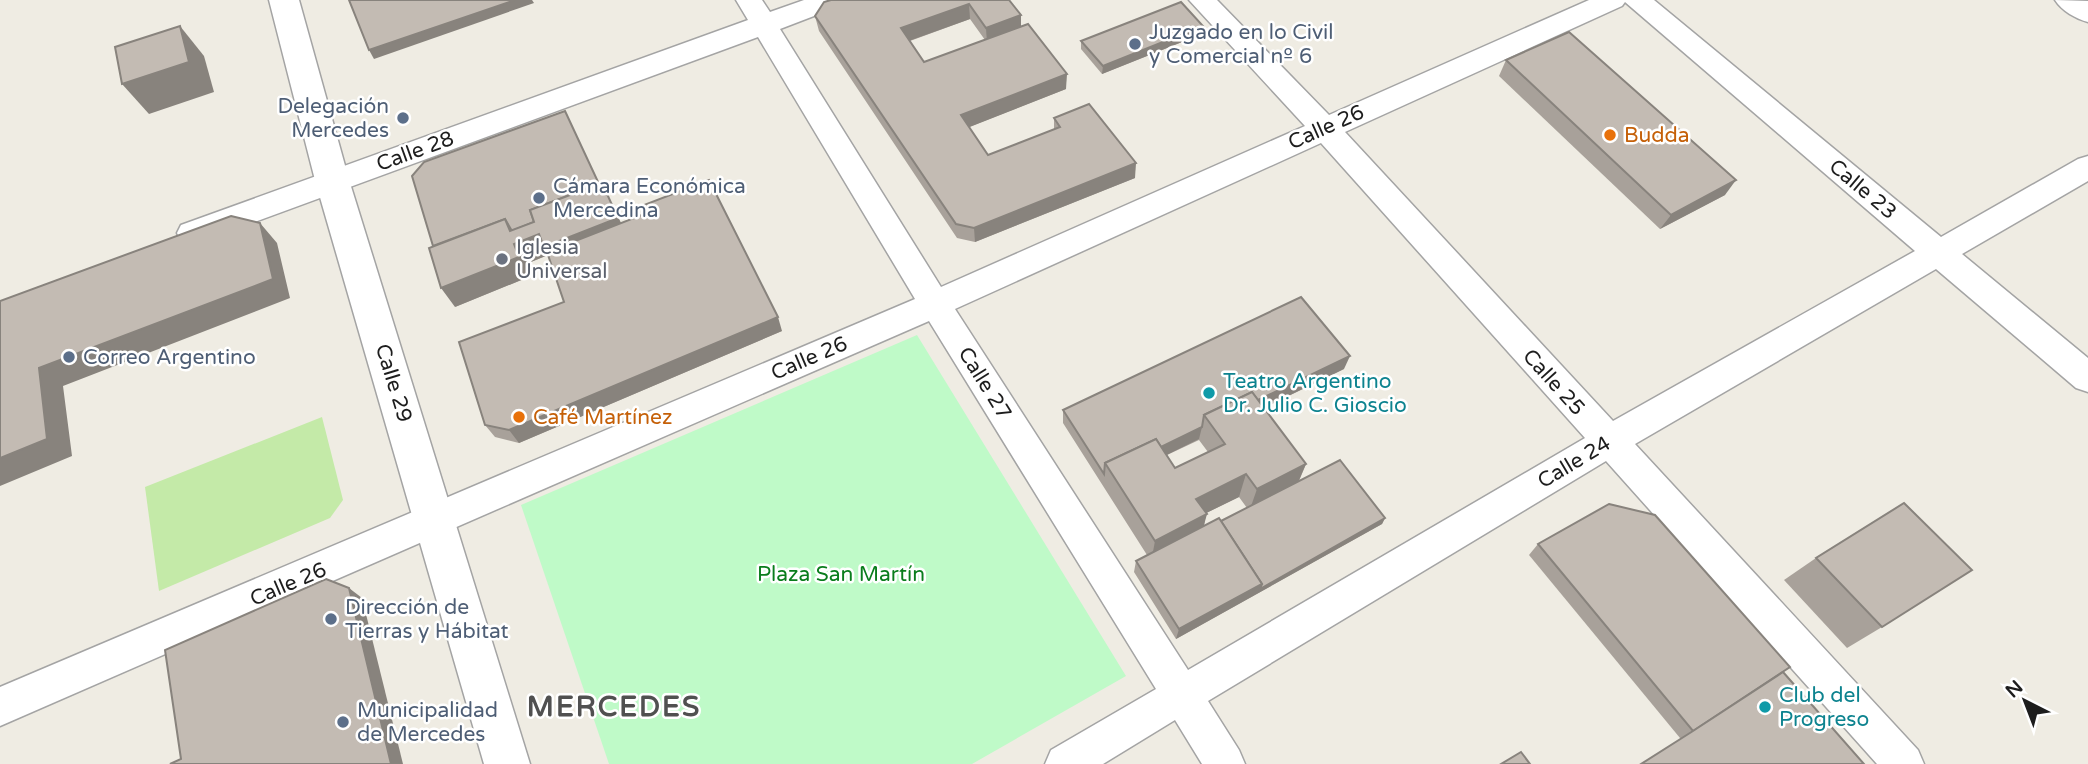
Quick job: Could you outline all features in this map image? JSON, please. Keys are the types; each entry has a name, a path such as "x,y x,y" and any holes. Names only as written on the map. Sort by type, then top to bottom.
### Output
{"street":[{"name":"Calle 29","path":"284,0 332,180 507,764"},
{"name":"Calle 28","path":"166,243 757,12 831,0"},
{"name":"Calle 25","path":"1202,0 1324,128 1608,442 1905,764"},
{"name":"Calle 26","path":"0,707 935,303 1613,0"},
{"name":"Calle 23","path":"1637,0 2088,378"},
{"path":"2068,0 2088,13"},
{"name":"Calle 27","path":"757,12 935,303 1225,764"},
{"name":"Calle 24","path":"1065,764 1608,442 2088,167"}],"green space":[{"name":"Plaza San Martín","path":"917,335 1126,676 972,764 609,764 521,505"},
{"path":"322,417 343,500 330,518 159,591 145,487"}],"building":[{"path":"349,0 515,0 369,50"},
{"path":"1009,0 1021,15 986,28 969,4 901,28 924,62 1028,24 1067,74 961,115 988,155 1060,127 1054,118 1089,104 1136,163 974,228 956,224 815,16 824,2"},
{"name":"Juzgado en lo Civil y Comercial nº 6","path":"1181,2 1203,26 1103,66 1081,41"},
{"path":"180,26 189,62 122,84 115,47"},
{"name":"Budda","path":"1569,32 1736,180 1671,215 1506,60"},
{"path":"565,111 599,184 530,210 534,222 512,231 505,219 433,246 412,176 424,162"},
{"path":"709,180 778,317 509,430 485,425 459,342 564,302 547,252 647,213 644,205"},
{"path":"602,183 618,218 544,247 539,234 514,244 519,257 441,288 429,248 505,219 510,231 534,222 530,210"},
{"name":"Correo Argentino","path":"231,216 260,223 273,279 39,368 47,439 0,458 0,301"},
{"name":"Teatro Argentino Dr. Julio C. Gioscio","path":"1301,297 1350,356 1258,400 1252,392 1204,415 1202,427 1161,447 1156,439 1105,463 1104,474 1063,410"},
{"path":"1252,392 1306,464 1257,489 1246,474 1196,499 1207,514 1155,541 1105,463 1156,439 1175,468 1225,444 1204,415"},
{"path":"1340,460 1385,518 1260,589 1262,584 1221,521"},
{"path":"1904,503 1972,570 1882,627 1816,558"},
{"path":"1609,504 1655,515 1790,667 1693,731 1538,544"},
{"path":"1219,518 1262,584 1179,629 1136,561"},
{"path":"326,579 349,588 391,764 170,764 181,759 165,650"},
{"name":"Club del Progreso","path":"1783,672 1864,764 1641,764 1693,731"},
{"path":"1521,752 1530,764 1501,764"}],"place":[{"name":"Juzgado en lo Civil y Comercial nº 6","path":"1135,44"},
{"name":"Delegación Mercedes","path":"403,118"},
{"name":"Budda","path":"1610,135"},
{"name":"Cámara Económica Mercedina","path":"539,198"},
{"name":"Iglesia Universal","path":"502,259"},
{"name":"Correo Argentino","path":"69,357"},
{"name":"Teatro Argentino Dr. Julio C. Gioscio","path":"1209,393"},
{"name":"Café Martínez","path":"519,417"},
{"name":"Dirección de Tierras y Hábitat","path":"331,619"},
{"name":"Club del Progreso","path":"1765,707"},
{"name":"Municipalidad de Mercedes","path":"343,722"}],"district":[{"name":"MERCEDES","path":"614,706"}]}
